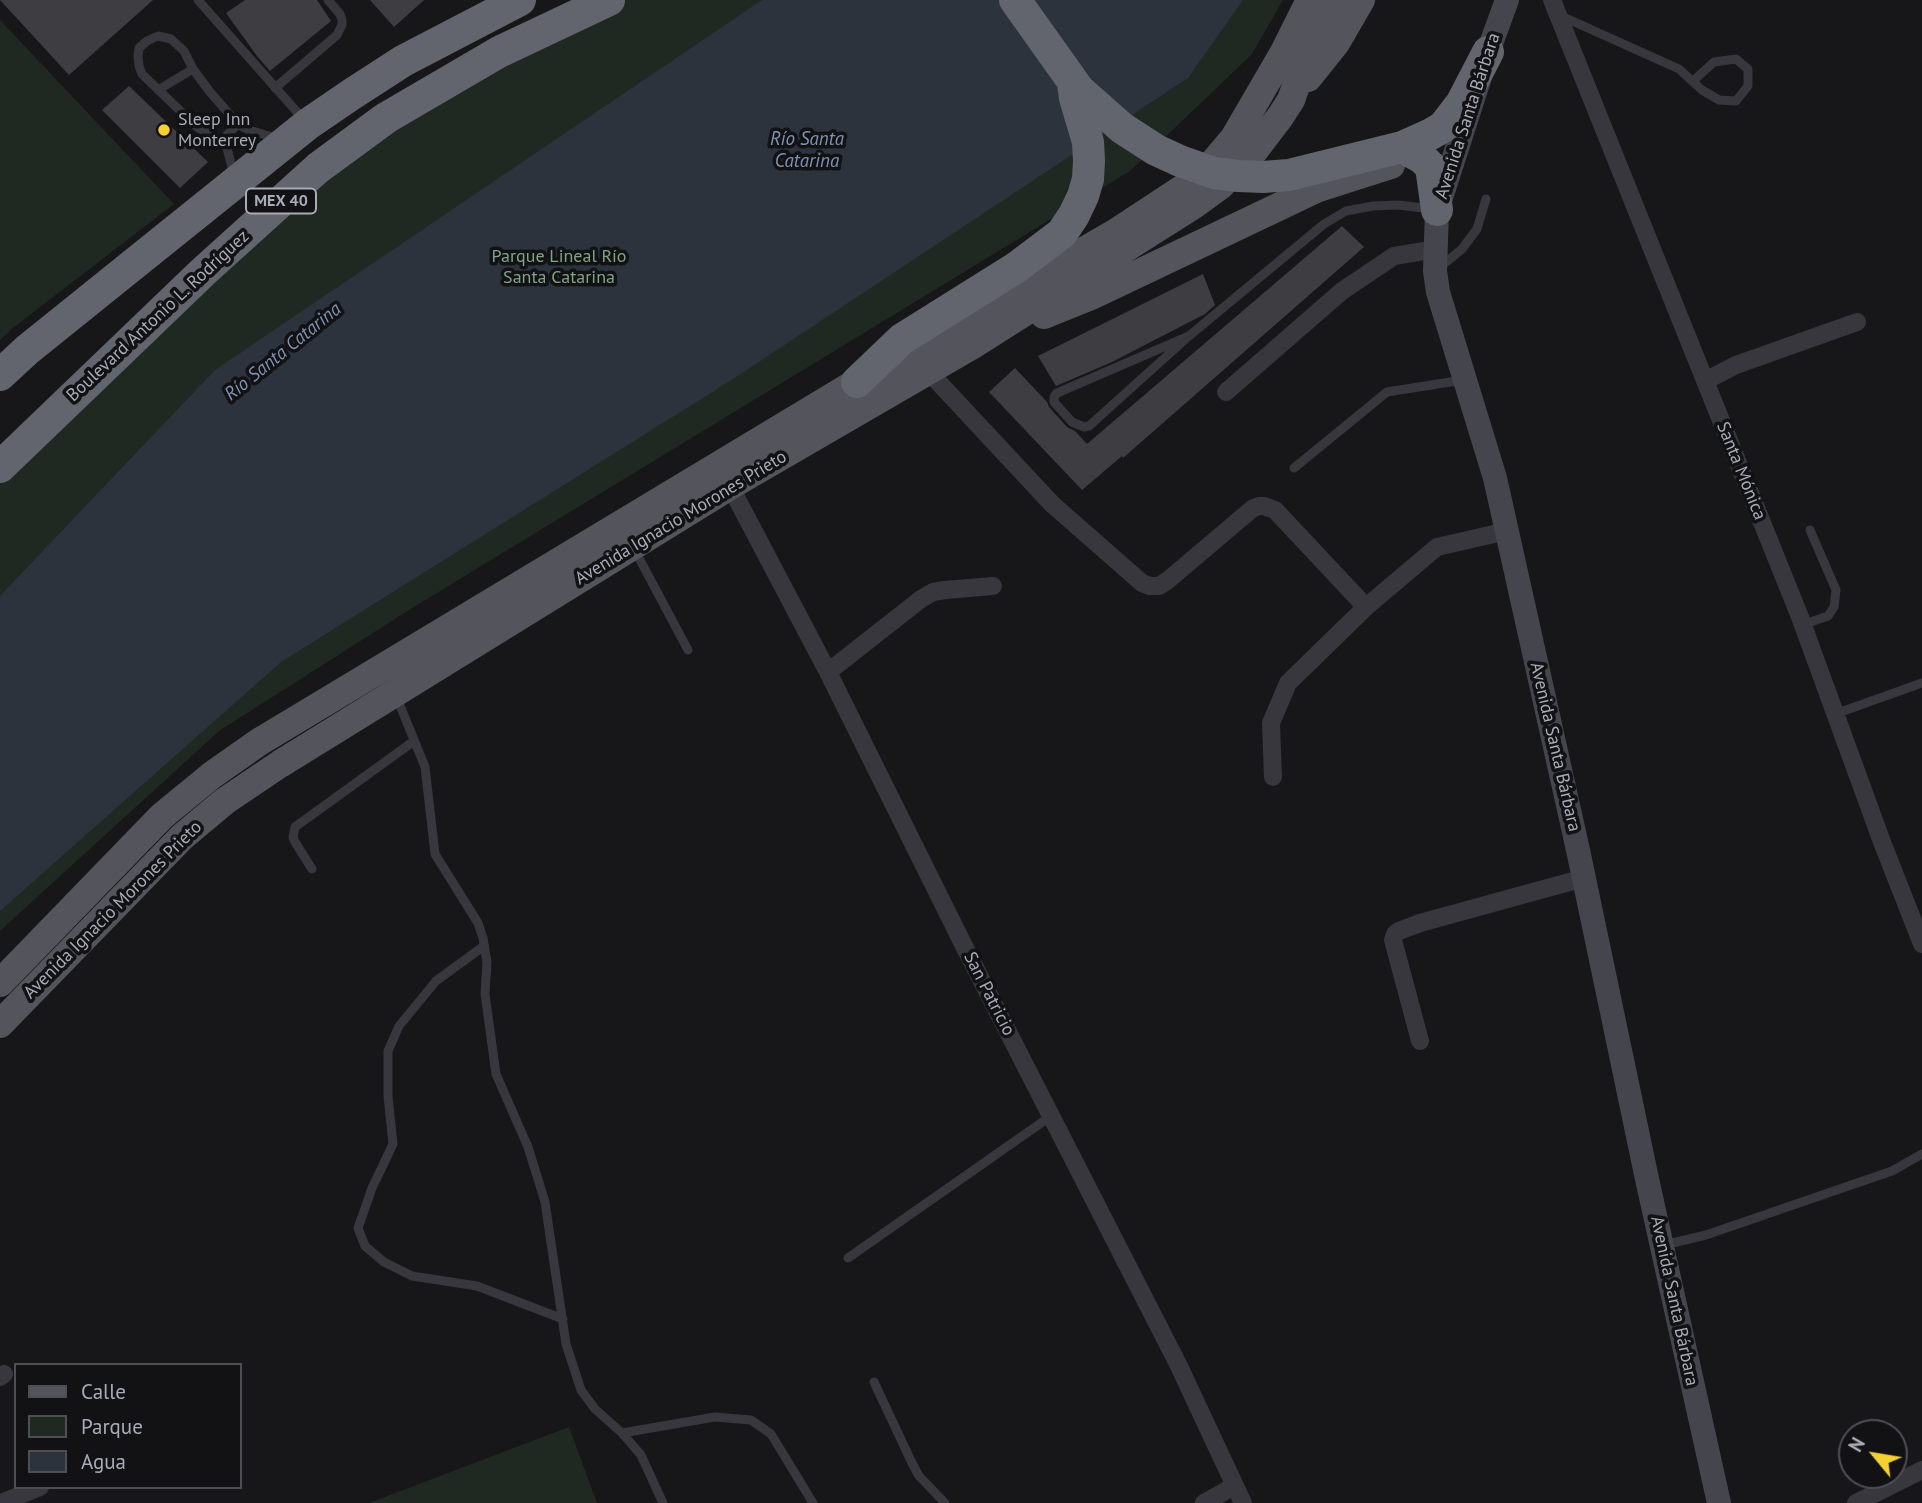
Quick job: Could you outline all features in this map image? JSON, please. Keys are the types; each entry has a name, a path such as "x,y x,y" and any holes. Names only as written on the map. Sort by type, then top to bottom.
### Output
{"highway":[{"name":"Boulevard Antonio L. Rodríguez","path":"0,467 184,290 318,168 386,118 499,52 609,0"},
{"path":"1015,0 1072,82 1105,114 1149,146 1213,173 1263,177 1289,175 1402,147 1443,127 1461,104 1488,52"},
{"name":"MEX 40","path":"0,375 298,133 404,61 511,2"},
{"path":"857,382 902,339 1017,267 1062,233 1083,196 1088,170 1088,142 1072,82"},
{"path":"1402,147 1429,164 1435,195"}],"main road":[{"name":"Avenida Ignacio Morones Prieto","path":"0,983 162,816 259,741 857,382 1118,231 1191,183 1207,170 1234,138 1284,52 1310,0"},
{"name":"Avenida Ignacio Morones Prieto","path":"0,1024 182,837 225,801 280,764 730,486 973,345 1220,186 1248,159 1291,100 1332,0"},
{"path":"1291,100 1336,44 1362,0"},
{"path":"973,345 1091,296 1316,189 1385,165 1403,163 1419,166 1428,172 1435,195"}],"street":[{"name":"Avenida Santa Bárbara","path":"1507,0 1435,195 1438,292 1495,478 1719,1503"},
{"name":"Santa Mónica","path":"1555,7 1802,625 1922,944"},
{"path":"1226,392 1342,291 1394,256 1435,260"},
{"path":"1705,381 1736,365 1857,322"},
{"path":"927,370 1052,504 1142,583 1158,586 1167,581 1252,509 1264,506 1275,510 1366,607"},
{"name":"San Patricio","path":"730,486 828,672 1178,1364 1243,1503"},
{"path":"1272,777 1271,723 1288,683 1366,607 1437,547 1507,531"},
{"path":"828,672 933,592 993,586"},
{"path":"1420,1041 1393,940 1399,930 1584,878"},
{"path":"1856,1503 1922,1470"},
{"path":"1204,1503 1234,1486"},
{"path":"1,1503 35,1489"}],"lane":[{"path":"275,88 337,35 342,20 340,13 328,0"},
{"path":"201,1 275,88 298,133"},
{"path":"1555,7 1679,69 1702,90 1719,100 1736,102 1748,86 1748,69 1736,59 1714,62 1693,81"},
{"path":"236,183 227,148 221,141 197,127 142,74 139,48 147,41 158,36 171,39 184,51 210,92 238,124 249,130 298,133"},
{"path":"158,90 193,69"},
{"path":"221,141 238,124"},
{"path":"1189,336 1057,393 1054,402 1072,422 1084,427 1090,426 1189,336 1324,224 1346,211 1398,205 1435,195"},
{"path":"1435,260 1462,250 1477,229 1486,200"},
{"path":"1294,468 1387,392 1464,379"},
{"path":"1802,625 1828,615 1833,607 1836,590 1811,530"},
{"path":"631,547 688,650"},
{"path":"1835,714 1922,682"},
{"path":"395,693 425,767 435,854 478,923 487,962 485,994 496,1074 528,1147 545,1202 566,1344 581,1390 595,1409 622,1433 641,1455 663,1503"},
{"path":"312,869 295,842 295,827 414,741"},
{"path":"484,946 436,981 399,1026 388,1051 388,1096 393,1144 372,1188 358,1228 365,1246 384,1262 412,1276 477,1286 563,1319"},
{"path":"848,1258 1051,1116"},
{"path":"1662,1245 1706,1235 1892,1171 1922,1154"},
{"path":"874,1382 919,1476 945,1503"},
{"path":"622,1433 715,1417 751,1420 771,1434 813,1503"}],"green space":[{"name":"Río Santa Catarina","path":"621,0 1283,0 1252,54 1130,171 409,610 219,731 0,931 0,468 373,130"},
{"path":"0,20 174,204 0,340"},
{"path":"569,1427 597,1503 369,1503"}],"water":[{"name":"Río Santa Catarina","path":"762,0 1243,0 1188,78 733,379 281,662 0,911 0,596 215,370"}],"building":[{"path":"0,0 153,0 69,75"},
{"path":"245,0 317,0 331,21 270,71 226,13"},
{"path":"370,0 424,0 394,27"},
{"path":"129,86 208,162 180,188 102,110"},
{"path":"1342,226 1364,247 1123,458 1122,456 1082,490 989,392 1015,368 1067,427 1075,431 1087,444"},
{"path":"1203,274 1215,305 1205,314 1112,362 1056,386 1038,356"}],"place":[{"name":"Sleep Inn Monterrey","path":"164,130"}],"park label":[{"name":"Parque Lineal Río Santa Catarina","path":"559,267"}]}
